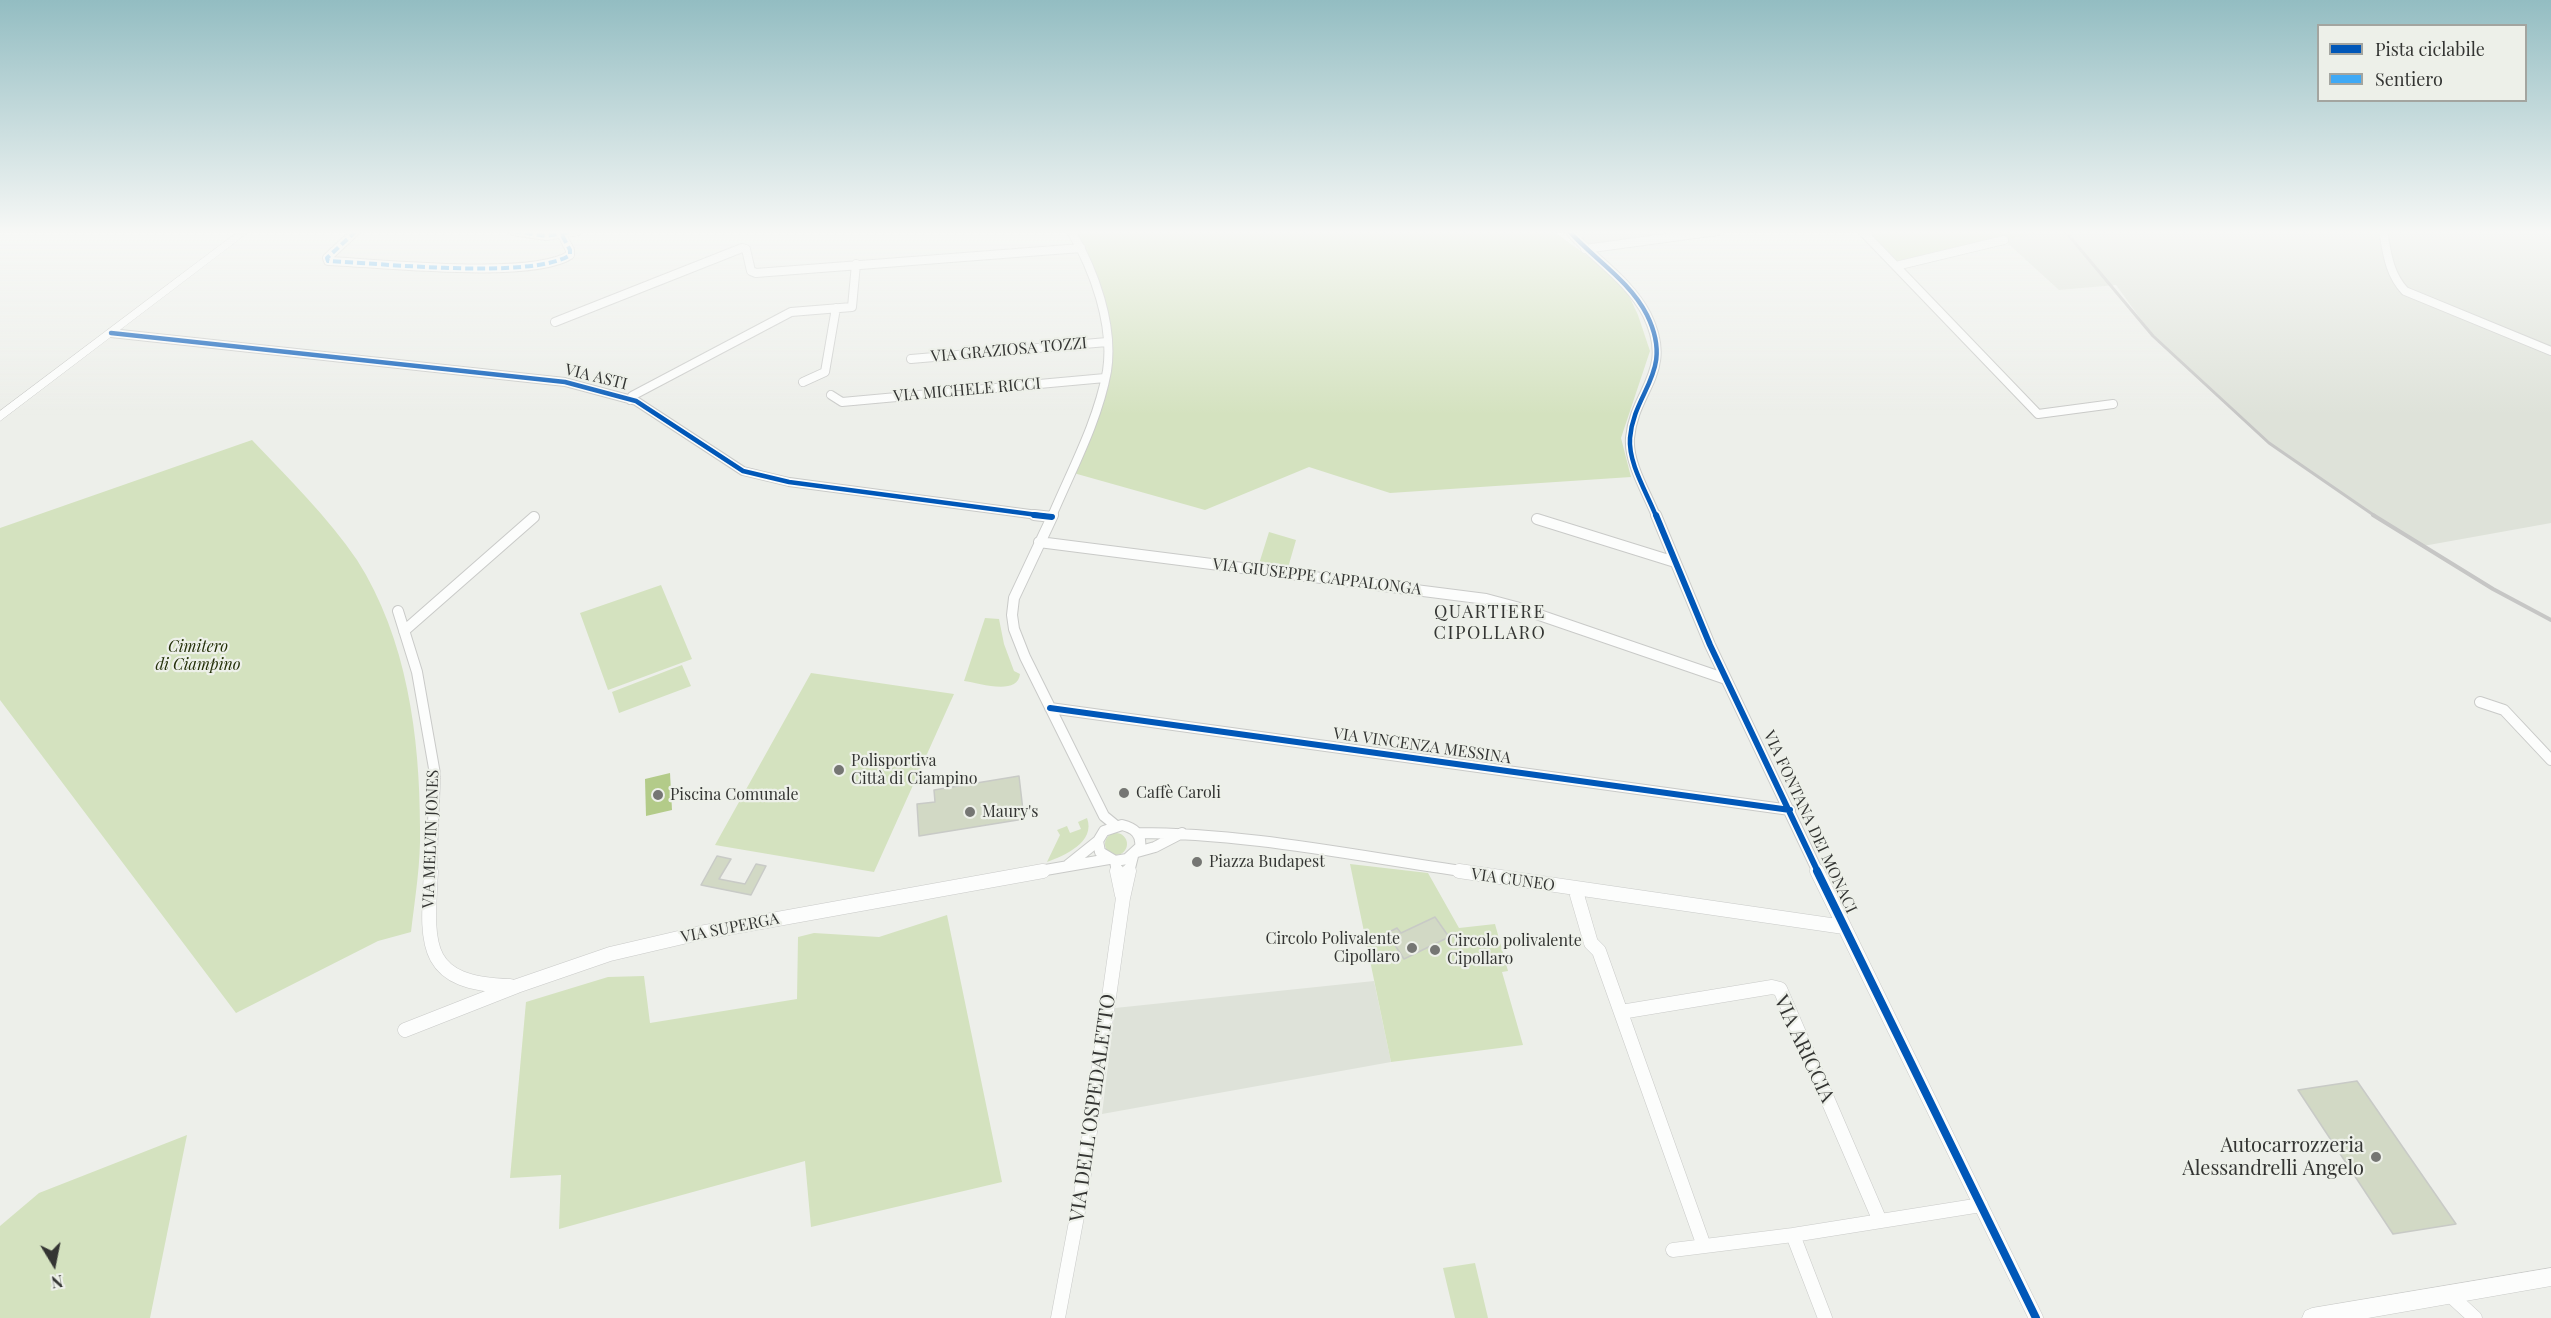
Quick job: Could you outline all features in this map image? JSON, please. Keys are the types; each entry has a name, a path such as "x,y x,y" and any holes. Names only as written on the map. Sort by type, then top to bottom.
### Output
{"main road":[{"path":"0,417 164,293"},
{"path":"2312,1318 2371,1313 2450,1295 2551,1277"}],"street":[{"path":"555,322 630,293"},
{"path":"630,400 632,396 791,312 853,305 854,293"},
{"path":"1097,293 1107,342 1105,378 1098,406 1052,516 1014,598 1012,615 1014,629 1024,657 1104,816 1116,825 1128,826 1138,832 1141,843 1135,854"},
{"name":"VIA FONTANA DEI MONACI","path":"1633,293 1641,303 1658,347 1656,371 1636,415 1629,440 1635,465 1726,679 1844,927 2036,1318"},
{"path":"1923,293 2038,414 2113,404"},
{"path":"2408,293 2551,351"},
{"path":"803,382 825,372 836,308"},
{"name":"VIA ASTI","path":"111,333 563,381 630,400 745,472 789,482 1052,516"},
{"name":"VIA GRAZIOSA TOZZI","path":"911,358 1107,342"},
{"name":"VIA MICHELE RICCI","path":"831,395 842,402 1105,378"},
{"path":"404,631 534,517"},
{"path":"1537,519 1675,562"},
{"name":"VIA GIUSEPPE CAPPALONGA","path":"1039,542 1486,599 1516,607 1726,679"},
{"name":"VIA MELVIN JONES","path":"398,611 417,672 435,774 428,929 432,948 444,970 457,977 476,984 517,986"},
{"path":"2480,702 2504,710 2551,760"},
{"name":"VIA VINCENZA MESSINA","path":"1050,708 1790,810"},
{"path":"1104,816 1099,838 1100,852 1112,860 1155,847 1182,833"},
{"path":"1099,838 1116,825"},
{"name":"VIA CUNEO","path":"1138,832 1182,833 1232,838 1844,927"},
{"name":"VIA SUPERGA","path":"1066,867 1099,838"},
{"name":"VIA DELL'OSPEDALETTO","path":"1058,1318 1081,1195 1123,898 1135,854"},
{"name":"VIA SUPERGA","path":"405,1030 517,986 610,954 700,933 1112,860"},
{"name":"VIA DELL'OSPEDALETTO","path":"1112,860 1123,898"},
{"path":"1577,895 1591,943 1599,951 1704,1246"},
{"name":"VIA ARICCIA","path":"1621,1012 1772,987 1780,989 1880,1221"},
{"path":"1673,1250 1793,1235 1981,1205"},
{"path":"1793,1235 1825,1318"},
{"path":"2450,1295 2475,1318"}],"shaded area":[{"path":"2121,293 2551,293 2551,523 2423,546 2388,525 2269,443 2153,336"},
{"name":"Piscina Comunale","path":"670,773 672,810 646,816 645,779"},
{"path":"1374,981 1391,1062 1102,1114 1115,1008"}],"green space":[{"path":"1096,293 1627,293 1650,351 1621,438 1631,477 1390,493 1309,467 1205,510 1070,472 1107,369 1101,304"},
{"name":"Cimitero di Ciampino","path":"252,440 307,498 357,560 388,622 399,655 413,724 417,759 420,841 411,932 378,941 236,1013 0,700 0,528"},
{"path":"1269,532 1296,540 1287,571 1258,567"},
{"path":"661,585 692,659 608,690 580,613"},
{"path":"985,618 999,619 1004,644 1014,671 1020,674 1018,681 1013,685 997,686 964,681"},
{"path":"682,665 691,686 619,713 612,692"},
{"name":"Polisportiva Città di Ciampino","path":"811,673 954,694 874,872 715,845"},
{"path":"1087,818 1089,827 1083,841 1070,852 1047,862 1060,835 1057,830 1067,826 1070,833 1081,829 1078,822"},
{"path":"1116,833 1124,836 1127,844 1124,852 1116,855 1108,852 1105,844 1108,836"},
{"name":"Circolo polivalente Cipollaro","path":"1350,864 1428,873 1459,928 1495,924 1508,971 1502,972 1523,1045 1391,1062"},
{"path":"947,915 1002,1182 811,1227 805,1161 559,1229 561,1175 510,1178 526,1002 608,977 644,976 650,1023 797,999 798,937 814,933 879,937"},
{"path":"187,1135 150,1318 0,1318 0,1226 39,1193"},
{"path":"1475,1263 1488,1318 1455,1318 1443,1268"}],"building":[{"name":"Maury's","path":"1019,776 1024,819 919,836 917,804 935,802 934,790"},
{"path":"717,856 731,859 719,879 745,884 756,864 766,866 751,895 701,885"},
{"name":"Circolo Polivalente Cipollaro","path":"1435,917 1449,937 1404,959 1387,933 1397,928 1401,933"},
{"name":"Autocarrozzeria Alessandrelli Angelo","path":"2357,1081 2456,1224 2393,1234 2298,1090"}],"railway":[{"path":"2117,293 2153,336 2269,443 2375,516"},
{"path":"2373,515 2493,589 2551,620"}],"cycle path":[{"path":"1633,293 1652,326 1656,348 1655,370 1631,432 1630,444 1635,465 1710,645 1844,927 2036,1318"},
{"path":"111,333 565,382 636,401 743,471 789,482 1052,517"},
{"path":"1050,708 1790,810"}],"place":[{"name":"Polisportiva Città di Ciampino","path":"839,770"},
{"name":"Caffè Caroli","path":"1124,793"},
{"name":"Piscina Comunale","path":"658,795"},
{"name":"Maury's","path":"970,812"},
{"name":"Piazza Budapest","path":"1197,862"},
{"name":"Circolo Polivalente Cipollaro","path":"1412,948"},
{"name":"Circolo polivalente Cipollaro","path":"1435,950"},
{"name":"Autocarrozzeria Alessandrelli Angelo","path":"2376,1157"}],"district":[{"name":"QUARTIERE CIPOLLARO","path":"1490,622"}]}
